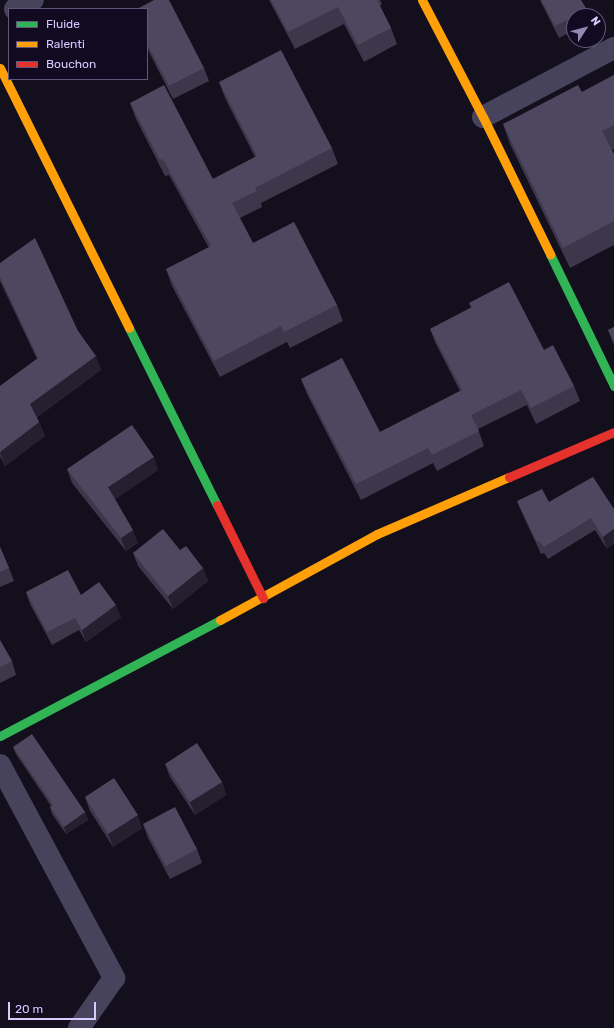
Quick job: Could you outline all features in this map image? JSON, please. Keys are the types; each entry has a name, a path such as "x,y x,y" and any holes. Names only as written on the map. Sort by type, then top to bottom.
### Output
{"street":[{"path":"17,8 33,0"},
{"path":"422,0 483,117 614,386"},
{"path":"483,117 614,48"},
{"path":"0,68 264,598"},
{"path":"0,736 264,598 377,534 614,432"},
{"path":"0,765 114,978 79,1028"}],"building":[{"path":"154,0 169,0 204,68 169,86 148,46 148,8 139,8"},
{"path":"271,0 377,0 391,28 358,45 338,7 288,32"},
{"path":"541,0 581,0 586,8 566,8 566,20 555,26"},
{"path":"281,50 332,148 255,188 257,191 232,203 253,243 294,222 337,305 284,332 281,326 214,361 166,269 211,246 163,159 160,160 130,103 164,85 213,179 257,156 219,82"},
{"path":"614,75 614,125 602,131 614,154 614,221 563,248 503,124 578,85 582,92"},
{"path":"35,238 78,331 96,356 30,404 39,422 0,452 0,386 38,358 0,277 0,263"},
{"path":"509,282 544,350 553,345 574,386 531,408 521,390 471,415 479,431 432,455 428,448 356,484 301,379 342,358 380,432 462,390 430,329 472,307 469,303"},
{"path":"614,327 614,342 608,330"},
{"path":"132,425 154,457 108,487 133,530 121,538 67,469"},
{"path":"593,477 614,509 614,529 603,537 591,518 544,547 539,541 537,542 517,501 542,489 549,502"},
{"path":"163,529 180,550 186,546 203,568 168,596 133,553"},
{"path":"0,547 9,568 0,572"},
{"path":"68,570 81,595 99,582 116,605 82,630 75,618 47,632 26,592"},
{"path":"0,640 12,661 0,667"},
{"path":"32,734 85,812 64,827 50,807 53,805 13,747"},
{"path":"197,743 222,782 190,802 165,764"},
{"path":"114,778 138,815 108,834 85,797"},
{"path":"175,807 197,849 166,866 143,824"}],"traffic: fast":[{"path":"550,254 614,386"},
{"path":"129,328 217,505"},
{"path":"0,736 220,620"}],"traffic: slow":[{"path":"422,0 483,117 550,254"},
{"path":"0,68 129,328"},
{"path":"220,620 377,534 509,477"}],"traffic: jam":[{"path":"509,477 614,432"},
{"path":"217,505 263,598"}]}
